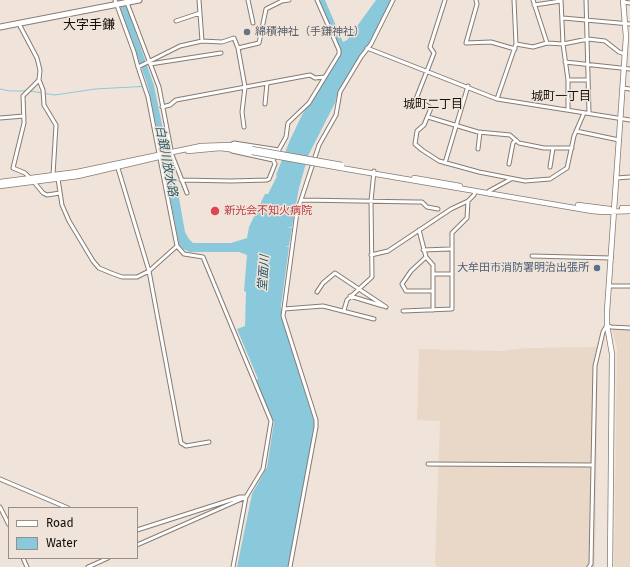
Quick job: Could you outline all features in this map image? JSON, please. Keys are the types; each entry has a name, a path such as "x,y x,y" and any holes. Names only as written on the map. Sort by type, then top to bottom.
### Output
{"main road":[{"path":"0,27 116,3 139,0"}],"street":[{"path":"199,0 202,42"},
{"path":"248,0 253,23"},
{"path":"238,48 259,43 266,9 289,0"},
{"path":"181,180 267,180 275,164 273,160 286,137 288,123 309,104 339,54 339,50 317,0"},
{"path":"290,567 316,424 284,318 297,212 318,145 336,115 340,92 371,44 393,0"},
{"path":"445,0 430,47 434,53 416,99 432,108 424,124 417,131 415,144 432,157 445,163 511,179 525,181 550,179 567,168 576,131 584,113"},
{"path":"476,0 477,4 466,43 491,42 515,49"},
{"path":"497,99 516,44 514,0"},
{"path":"533,0 547,43"},
{"path":"534,5 561,0 563,44 568,80 568,110"},
{"path":"586,0 588,20 589,113"},
{"path":"610,567 612,354 607,325 627,24 623,1 630,3"},
{"path":"126,2 159,87 171,153 187,193"},
{"path":"116,3 134,52 148,97 158,156 177,246 184,254 203,257 271,421 263,469 246,497 233,567"},
{"path":"176,21 200,13"},
{"path":"562,18 627,24"},
{"path":"19,24 37,58 40,70 39,80 43,90 44,104 56,125 53,175"},
{"path":"149,64 180,46 202,42 222,42 234,38 238,48 245,87 242,112 244,127"},
{"path":"516,44 533,47 547,43 563,44 588,39 605,41 619,52 625,54"},
{"path":"367,48 426,72 468,86 497,99 630,120"},
{"path":"139,67 149,64 221,53"},
{"path":"565,62 630,69"},
{"path":"162,106 170,105 176,100 310,75 315,78 325,77"},
{"path":"39,80 23,96 24,123 13,168 25,173 46,195 60,193"},
{"path":"568,80 588,80"},
{"path":"265,104 267,83"},
{"path":"445,163 468,86"},
{"path":"623,88 630,89"},
{"path":"0,118 24,116"},
{"path":"428,117 456,127 480,132 510,135 519,143 553,148 572,148"},
{"path":"576,131 619,140"},
{"path":"478,149 480,132"},
{"path":"508,164 512,143 516,140"},
{"path":"230,147 234,143 279,150"},
{"path":"0,182 58,179 201,146 230,147 592,211 630,208"},
{"path":"230,147 233,152 273,160"},
{"path":"550,167 553,148"},
{"path":"0,186 53,175 117,165"},
{"path":"117,165 149,271 181,443 186,446 209,442"},
{"path":"344,310 350,296 372,277 371,201 374,173"},
{"path":"53,175 58,179 62,205 69,221 88,254 99,268 130,278 137,277 149,271 177,246"},
{"path":"616,178 630,177"},
{"path":"489,193 511,179"},
{"path":"371,255 388,251 451,209 468,201 475,190"},
{"path":"302,200 422,202 427,207 438,209"},
{"path":"403,311 452,309 450,249 452,233 469,214 468,201"},
{"path":"614,210 630,211"},
{"path":"419,230 423,250 426,257 433,265 434,310"},
{"path":"423,250 450,249"},
{"path":"532,256 611,258"},
{"path":"426,257 411,271 402,284 406,291 433,291"},
{"path":"317,292 323,283 335,273 386,307 350,296"},
{"path":"433,274 452,274"},
{"path":"609,286 630,286"},
{"path":"284,309 323,306 344,310 374,319"},
{"path":"607,325 611,327 630,328"},
{"path":"590,567 595,366 603,332 607,325"},
{"path":"428,464 592,465"},
{"path":"0,479 66,507"},
{"path":"138,530 240,497 246,497"},
{"path":"138,545 246,497"},
{"path":"0,507 8,523"},
{"path":"88,567 106,559"}],"shaded area":[{"path":"612,329 630,330 630,567 614,567 617,348"},
{"path":"598,347 595,567 438,567 435,565 440,421 417,420 419,349 502,351 526,348"}],"water":[{"name":"堂面川","path":"319,0 325,0 343,42 347,40 376,0 391,0 371,42 338,92 335,103 308,156 299,188 292,227 287,227 292,228 289,246 285,247 289,247 281,306 282,318 315,425 289,567 237,567 252,494 267,467 274,422 255,381 258,379 237,329 245,326 246,292 244,291 247,255 239,252 190,252 183,249 179,244 169,192 175,189 178,197 180,194 179,198 185,232 193,243 231,243 247,238 249,227 265,194 268,194 277,176 276,175 290,140 302,115 341,53"}],"waterway":[{"name":"白銀川放水路","path":"121,0 151,86 174,197"},
{"path":"30,91 55,95 95,89 151,86"},
{"path":"0,89 10,91 27,91"}],"place":[{"name":"綿積神社（手鎌神社）","path":"247,32"},
{"name":"新光会不知火病院","path":"215,211"},
{"name":"大牟田市消防署明治出張所","path":"597,268"}],"district":[{"name":"大字手鎌","path":"89,25"},
{"name":"城町一丁目","path":"561,97"},
{"name":"城町二丁目","path":"433,105"}]}
